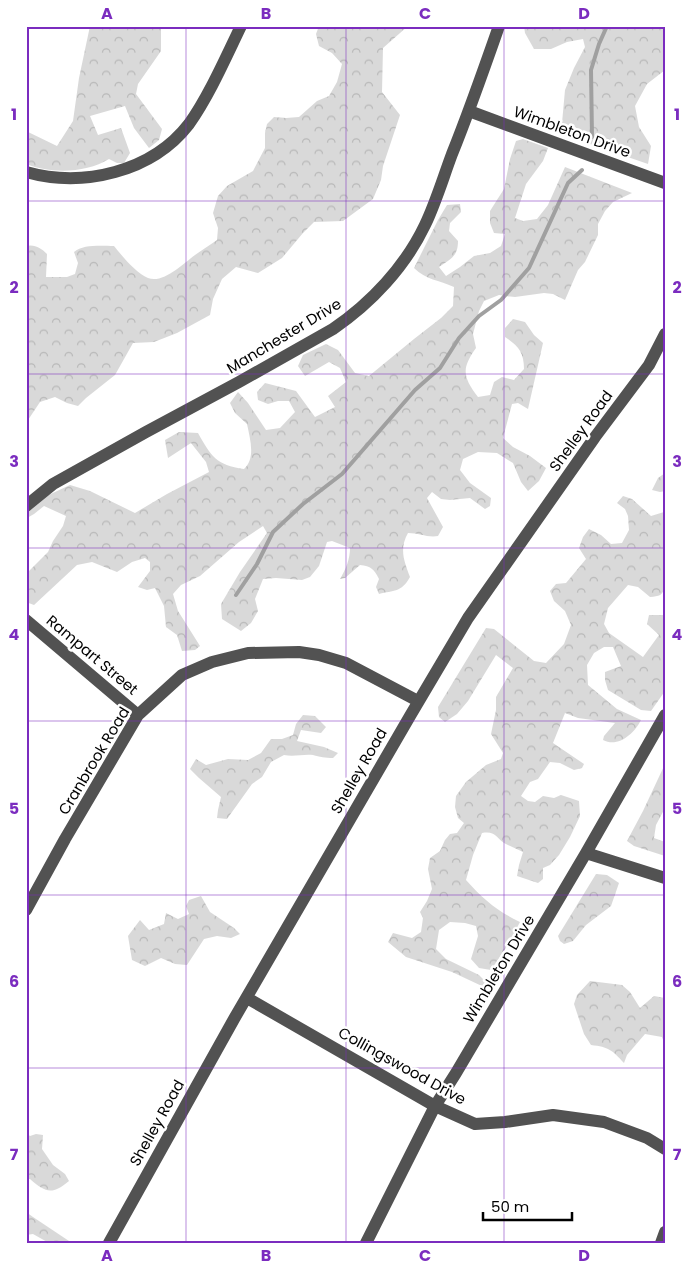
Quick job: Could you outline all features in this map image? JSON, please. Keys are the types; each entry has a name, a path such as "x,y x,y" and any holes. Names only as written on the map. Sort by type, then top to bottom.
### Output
{"street":[{"path":"26,172 50,177 92,178 124,169 153,155 175,139 189,124 206,96 242,26"},
{"name":"Manchester Drive","path":"26,506 53,484 305,346 348,320 387,282 412,248 424,227 469,111 499,26"},
{"name":"Wimbleton Drive","path":"469,111 665,183"},
{"name":"Shelley Road","path":"109,1243 247,998 468,618 648,365 665,334"},
{"name":"Rampart Street","path":"26,620 138,715"},
{"name":"Cranbrook Road","path":"26,910 65,839 138,715 182,675 212,662 248,653 299,652 319,655 346,663 418,702"},
{"name":"Wimbleton Drive","path":"366,1243 435,1106 586,853 665,715"},
{"path":"586,853 665,878"},
{"name":"Collingswood Drive","path":"247,998 435,1106 475,1124 553,1115 604,1122 647,1138 665,1149"},
{"path":"661,1243 665,1232"}],"green space":[{"path":"90,26 161,26 161,51 138,84 136,94 162,129 159,140 149,148 134,128 125,106 90,116 98,135 121,128 130,153 124,163 117,163 109,159 90,167 58,171 26,164 26,131 57,146 73,121 79,78"},
{"path":"319,26 408,26 383,48 382,92 400,115 383,166 381,180 373,199 343,221 314,222 282,258 258,273 236,267 222,279 213,299 210,315 177,333 154,342 133,343 115,375 78,406 55,397 40,402 28,420 26,427 26,246 38,247 47,254 46,277 67,277 75,274 78,263 74,252 78,249 93,246 114,246 129,264 148,278 154,279 173,272 217,240 218,228 213,213 218,196 227,186 253,171 265,148 267,124 274,117 299,117 317,101 329,96 337,82 342,64 332,53 319,46 316,34"},
{"path":"524,26 665,26 665,70 647,84 635,106 639,127 651,146 648,164 561,134 565,90 585,47 583,39 567,42 551,49 534,49 525,33"},
{"path":"523,139 548,148 543,161 526,184 515,218 523,221 537,219 548,205 565,167 632,193 613,202 605,211 598,224 598,235 585,262 578,270 565,300 553,294 544,293 515,297 499,295 484,301 479,311 473,334 476,348 466,367 469,384 478,397 490,395 494,382 502,377 514,380 524,369 523,358 519,350 505,337 505,328 513,319 525,322 534,335 543,343 528,409 518,403 512,404 503,438 513,447 530,456 546,468 539,481 528,491 521,482 513,463 497,453 478,452 463,459 460,470 470,483 491,498 490,506 485,509 470,498 441,499 432,492 427,498 443,527 438,536 408,533 403,550 404,560 410,577 403,586 397,590 379,594 376,587 379,579 370,567 360,565 345,578 340,579 347,564 350,548 332,541 327,542 319,566 310,577 302,580 263,579 255,599 258,611 251,623 241,631 222,619 221,604 267,533 263,526 239,542 200,576 181,585 173,594 178,611 200,646 195,650 182,651 177,635 166,627 164,606 155,588 147,590 138,587 150,571 150,562 145,558 132,562 117,572 92,562 77,565 34,605 26,602 26,574 48,552 63,526 66,516 44,506 27,518 26,513 40,499 70,485 90,491 135,513 209,472 206,462 191,443 168,458 165,440 179,432 198,433 215,458 227,465 244,469 250,459 251,442 247,424 235,413 230,403 238,392 248,403 266,430 280,428 295,412 289,401 278,401 268,404 258,400 257,392 265,383 296,391 315,417 335,407 328,396 346,382 340,368 329,362 305,376 298,366 303,355 326,344 338,350 355,373 369,376 441,318 453,306 454,287 428,277 414,268 447,205 460,204 461,212 450,223 449,231 458,241 457,250 450,259 439,267 446,276 474,256 490,253 501,246 505,234 494,233 490,223 490,211 504,189 516,141"},
{"path":"665,473 665,491 652,490 658,478"},
{"path":"623,496 632,499 651,516 665,511 665,586 660,595 650,597 638,587 628,585 608,608 604,624 609,633 643,657 659,635 647,624 649,615 665,616 665,691 651,711 641,710 608,690 605,672 621,666 613,647 604,647 594,653 587,665 588,685 617,709 641,720 630,735 620,741 609,742 603,740 604,736 615,723 578,718 565,713 553,743 584,764 582,768 574,770 560,763 550,762 538,779 530,782 521,796 528,801 535,802 543,796 554,798 561,795 579,801 580,816 559,855 550,865 543,868 543,879 538,883 517,876 523,852 504,843 493,834 482,833 466,880 491,904 520,922 491,970 479,968 471,959 478,936 476,926 450,922 439,930 436,949 446,959 479,975 485,981 484,987 452,972 406,957 388,942 393,933 412,938 421,932 423,918 420,912 432,889 428,869 430,858 440,851 450,834 457,833 464,823 458,818 455,807 456,796 466,782 486,765 501,759 503,753 491,734 496,710 496,697 513,668 496,655 468,701 457,714 445,722 439,717 438,707 486,628 494,629 534,661 546,663 564,644 571,625 565,611 554,601 550,591 556,584 566,583 586,559 579,548 583,537 589,529 601,535 611,544 622,543 629,530 628,516 625,509 617,503"},
{"path":"303,715 315,716 326,727 321,733 301,730 297,741 324,747 338,753 333,758 313,755 284,755 271,762 262,777 252,784 227,819 217,818 221,797 190,769 196,759 206,765 228,759 248,760 261,753 271,739 282,739 293,735 296,724"},
{"path":"665,764 665,808 656,825 654,838 665,842 665,856 634,846 627,841"},
{"path":"596,874 607,875 619,883 611,906 586,925 573,941 564,944 558,936"},
{"path":"201,896 210,912 240,934 231,938 217,936 204,939 187,965 175,964 161,958 145,966 132,960 128,936 140,920 149,930 164,924 166,913 178,919 189,914 186,906 189,900"},
{"path":"590,981 622,985 630,992 640,1008 654,996 665,998 665,1045 662,1037 645,1034 627,1055 624,1063 610,1050 591,1045 584,1034 574,1004 577,995"},
{"path":"26,1133 30,1136 36,1134 43,1135 42,1149 53,1165 65,1174 69,1181 63,1186 58,1189 49,1190 40,1187 30,1179 26,1179"},
{"path":"26,1212 72,1243 49,1243 33,1234 26,1235"}],"waterway":[{"path":"592,137 591,70 607,26"},
{"path":"236,595 257,564 273,532 303,504 342,474 415,390 440,368 459,338 479,316 501,300 529,268 568,183 582,170"}]}
